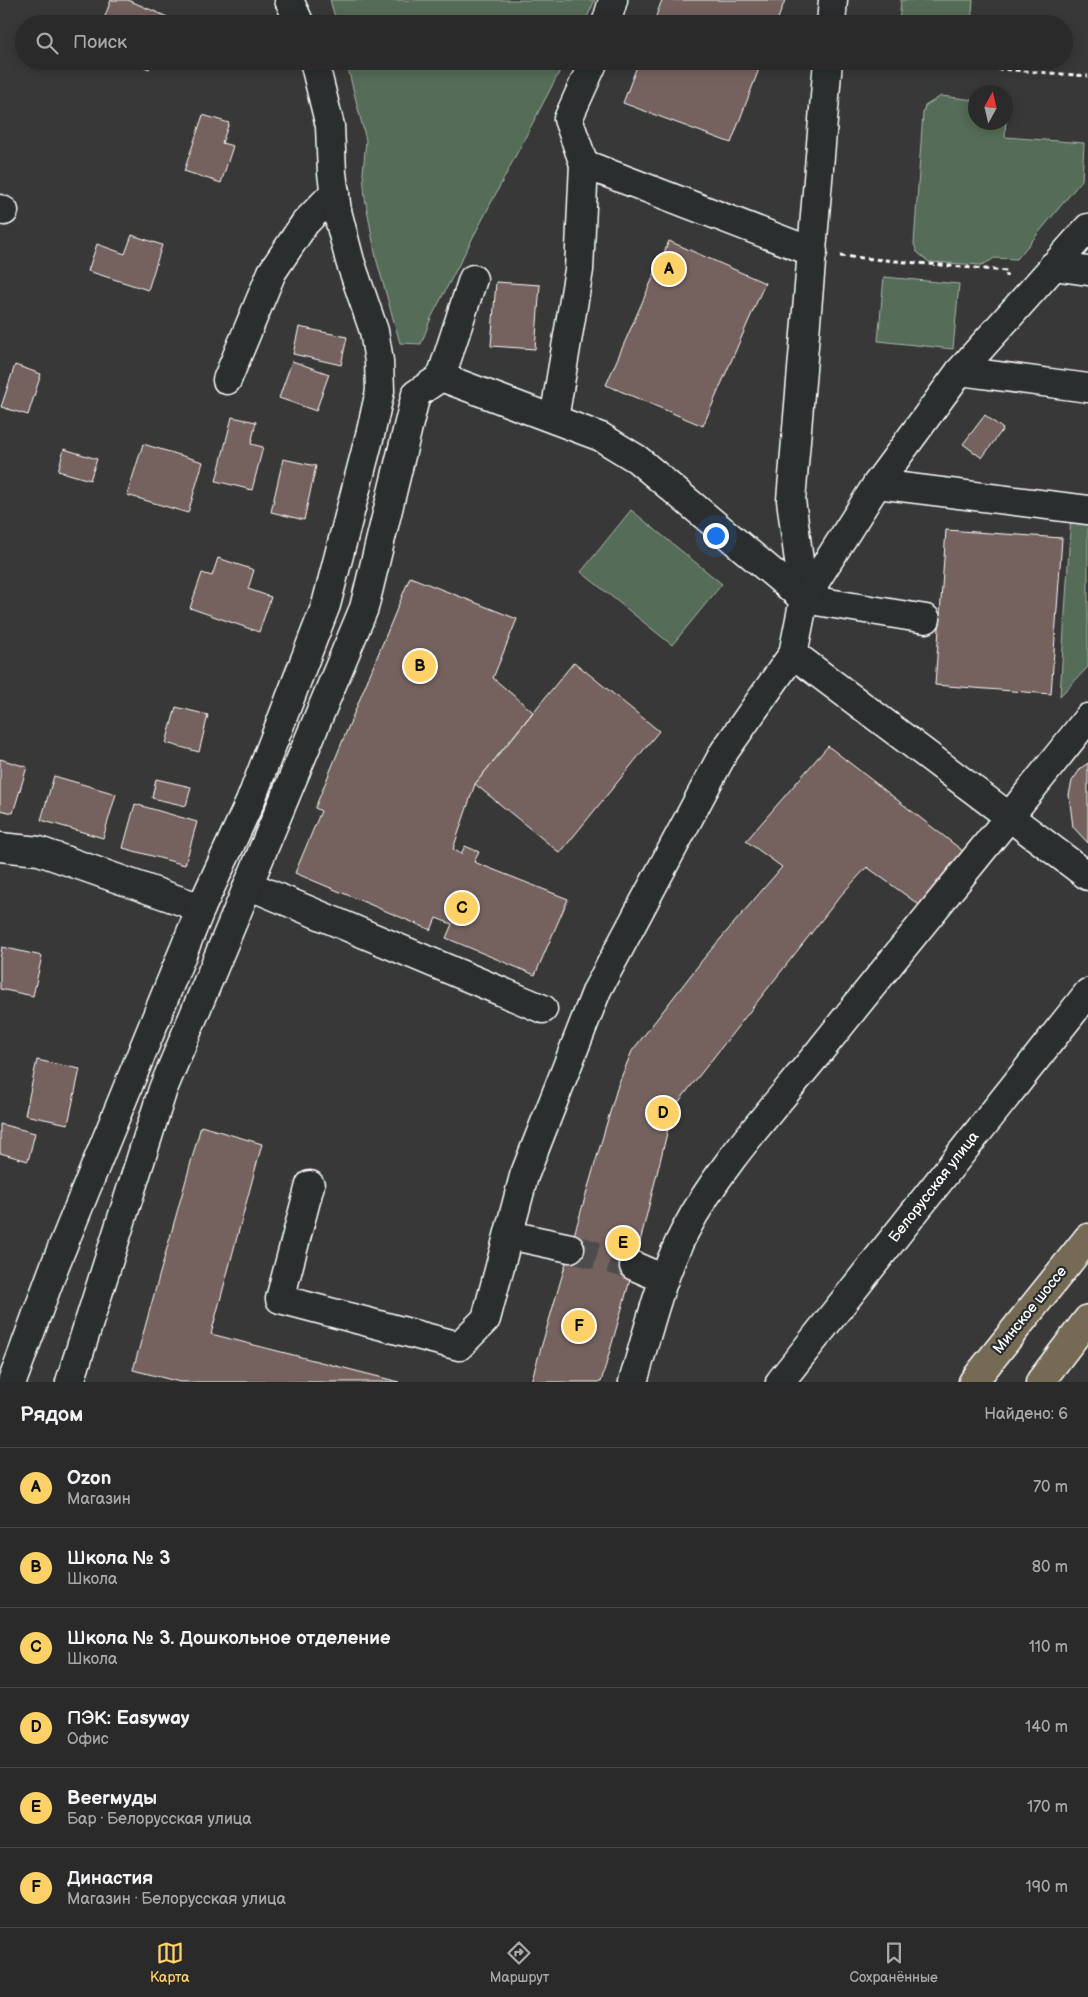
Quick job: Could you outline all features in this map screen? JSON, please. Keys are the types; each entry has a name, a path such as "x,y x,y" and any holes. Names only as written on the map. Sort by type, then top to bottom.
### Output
{"highway":[{"name":"Минское шоссе","path":"973,1382 1088,1238"},
{"path":"1040,1382 1088,1319"}],"street":[{"path":"289,0 296,15"},
{"path":"609,15 614,0"},
{"path":"832,15 833,0"},
{"path":"12,1382 55,1265 201,908 250,802 326,605 380,391 379,361 374,331 350,261 337,211 330,126 316,70"},
{"path":"554,419 578,270 584,164 568,119 590,70"},
{"path":"310,1185 280,1299 459,1346 486,1319 524,1176 597,990 724,752 793,654 804,599 791,500 827,70"},
{"path":"584,164 812,252"},
{"path":"227,380 272,272 305,223 335,192"},
{"path":"804,599 877,484 960,371 1088,228"},
{"path":"1053,266 1088,271"},
{"path":"70,1382 163,1088 364,608 416,394 441,377 473,279"},
{"path":"960,371 1088,388"},
{"path":"441,377 601,437 637,459 804,599 926,619"},
{"path":"877,484 1088,510"},
{"path":"793,654 1088,876"},
{"path":"633,1382 664,1279 684,1233 708,1190 886,968 1010,818 1088,718"},
{"path":"0,848 39,851 201,908"},
{"path":"248,885 543,1009"},
{"name":"Белорусская улица","path":"780,1382 1088,993"},
{"path":"509,1235 570,1248"},
{"path":"634,1266 664,1279"}],"path":[{"path":"1012,70 1088,76"},
{"path":"812,252 861,259 1007,271 1006,280"}],"green space":[{"path":"330,0 595,0 588,15 334,15"},
{"path":"901,0 973,0 972,15 900,15"},
{"path":"348,70 560,70 431,318 421,344 400,343 376,258 365,198 363,173 366,140"},
{"path":"941,96 968,99 968,130 1005,130 1005,137 1084,143 1082,180 1017,259 994,258 981,265 929,262 917,252 914,244 925,106"},
{"path":"884,277 959,284 953,349 878,341"},
{"path":"631,510 722,584 672,645 581,572"},
{"path":"1071,515 1088,518 1088,667 1060,696"}],"building":[{"path":"111,0 128,0 163,15 105,15"},
{"path":"662,0 785,0 779,15 656,15"},
{"path":"636,70 759,70 731,143 623,103"},
{"path":"203,115 229,123 222,143 233,146 221,183 184,171"},
{"path":"132,235 162,245 148,290 88,271 97,244 125,254"},
{"path":"669,241 765,283 703,426 606,385"},
{"path":"496,282 540,285 535,349 491,346"},
{"path":"299,327 347,337 341,365 293,354"},
{"path":"292,361 329,374 316,411 279,398"},
{"path":"15,365 41,374 28,415 1,407"},
{"path":"985,415 1003,429 982,458 963,444"},
{"path":"232,417 256,422 251,444 263,447 252,490 216,481"},
{"path":"143,444 203,462 188,513 127,495"},
{"path":"64,449 97,459 90,480 58,471"},
{"path":"283,459 316,466 304,520 271,512"},
{"path":"946,530 1062,538 1051,694 935,685"},
{"path":"218,558 254,570 248,589 271,597 259,632 190,608 202,573 212,576"},
{"path":"410,577 517,619 493,678 533,712 475,784 453,849 461,854 465,846 479,852 474,862 568,899 535,975 446,938 452,924 436,918 431,930 295,873 321,811 315,808"},
{"path":"574,662 659,731 560,853 475,784"},
{"path":"176,707 208,715 199,752 166,743"},
{"path":"828,746 968,855 922,907 867,867 842,894 673,1109 634,1266 601,1382 531,1382 618,1085 632,1051 704,958 782,867 746,841"},
{"path":"0,759 27,767 13,813 0,810"},
{"path":"1088,763 1088,843 1073,827 1069,795 1072,781 1081,768"},
{"path":"54,776 116,794 103,838 41,820"},
{"path":"156,779 191,787 186,806 152,798"},
{"path":"135,804 197,822 185,865 123,848"},
{"path":"2,947 42,956 33,996 0,989"},
{"path":"37,1060 80,1069 68,1124 25,1115"},
{"path":"0,1124 35,1133 28,1161 0,1153"},
{"path":"201,1126 262,1144 211,1334 399,1382 180,1382 133,1370"}],"tunnel":[{"path":"570,1248 634,1266"}],"place":[{"name":"Ozon","path":"669,269"},
{"name":"Школа № 3","path":"420,666"},
{"name":"Школа № 3. Дошкольное отделение","path":"462,908"},
{"name":"ПЭК: Easyway","path":"663,1113"},
{"name":"Beerмуды","path":"623,1243"},
{"name":"Династия","path":"579,1326"}]}
